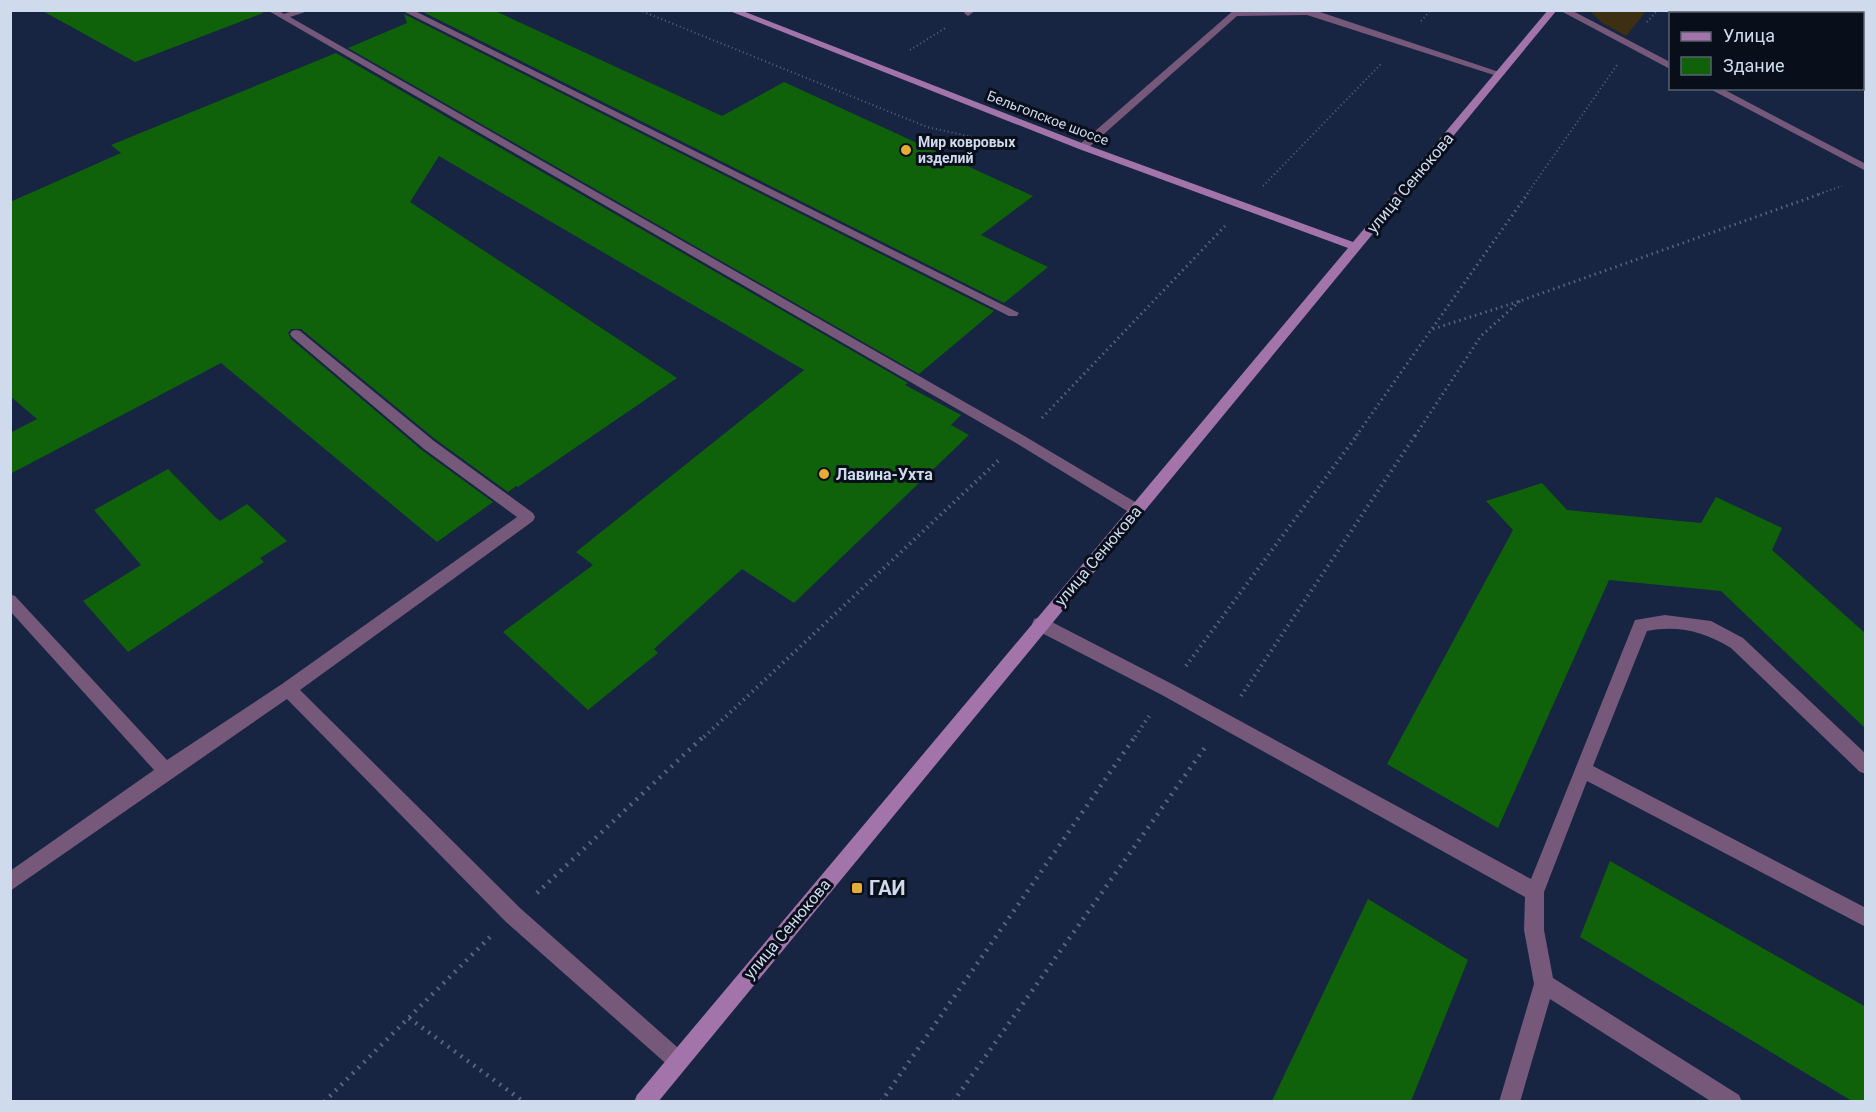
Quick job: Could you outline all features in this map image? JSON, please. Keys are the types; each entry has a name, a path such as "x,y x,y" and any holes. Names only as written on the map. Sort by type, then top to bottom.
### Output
{"main road":[{"name":"Бельгопское шоссе","path":"731,10 1083,147 1357,248"},
{"name":"улица Сенюкова","path":"644,1101 1553,10"}],"lane":[{"path":"270,10 1021,440 1137,510"},
{"path":"282,17 306,10"},
{"path":"405,10 1013,313"},
{"path":"1563,10 1669,65"},
{"path":"1083,147 1232,12 1309,11 1500,74"},
{"path":"1717,90 1866,168"},
{"path":"10,882 166,771 288,689 528,518 429,445 296,334"},
{"path":"10,600 166,771"},
{"path":"1509,1101 1544,984 1534,930 1535,892 1641,625 1665,621 1711,628 1737,643 1866,766"},
{"path":"1040,624 1168,690 1535,892"},
{"path":"288,689 513,915 678,1061"},
{"path":"1583,770 1866,918"},
{"path":"1544,984 1732,1101"}],"path":[{"path":"639,10 927,127 989,141"},
{"path":"1245,205 1431,10"},
{"path":"880,1101 1063,837 1431,329 1638,31 1660,10"},
{"path":"882,69 970,12"},
{"path":"1431,329 1520,301 1843,185"},
{"path":"324,1101 513,915 1021,440 1228,224 1217,220"},
{"path":"409,1018 524,1101"}],"shaded area":[{"path":"1590,11 1646,11 1626,36 1601,22"}],"building":[{"path":"41,10 262,10 263,13 135,62"},
{"path":"419,10 493,10 722,116 784,82 1033,196 981,235 1048,267 1004,303"},
{"path":"404,14 994,311 919,374 348,48 407,23"},
{"path":"336,53 908,383 905,385 961,415 951,425 969,435 794,603 742,569 654,649 658,653 588,710 503,632 593,565 576,552 804,370 439,156 410,202 677,378 508,492 435,439 301,329 291,329 288,333 291,339 423,451 493,502 437,542 221,363 10,474 10,433 37,419 10,396 10,202 121,153 111,145"},
{"path":"168,469 220,521 247,504 287,541 260,558 264,562 128,652 83,601 141,565 94,510"},
{"path":"1542,483 1567,510 1701,523 1716,497 1782,528 1772,550 1866,634 1866,729 1721,591 1609,580 1498,828 1387,764 1513,530 1486,501"},
{"path":"1610,861 1866,1007 1866,1101 1852,1101 1580,937"},
{"path":"1368,899 1468,960 1411,1101 1272,1101"}],"place":[{"name":"Мир ковровых изделий","path":"906,150"},
{"name":"Лавина-Ухта","path":"824,474"},
{"name":"ГАИ","path":"857,888"}]}
